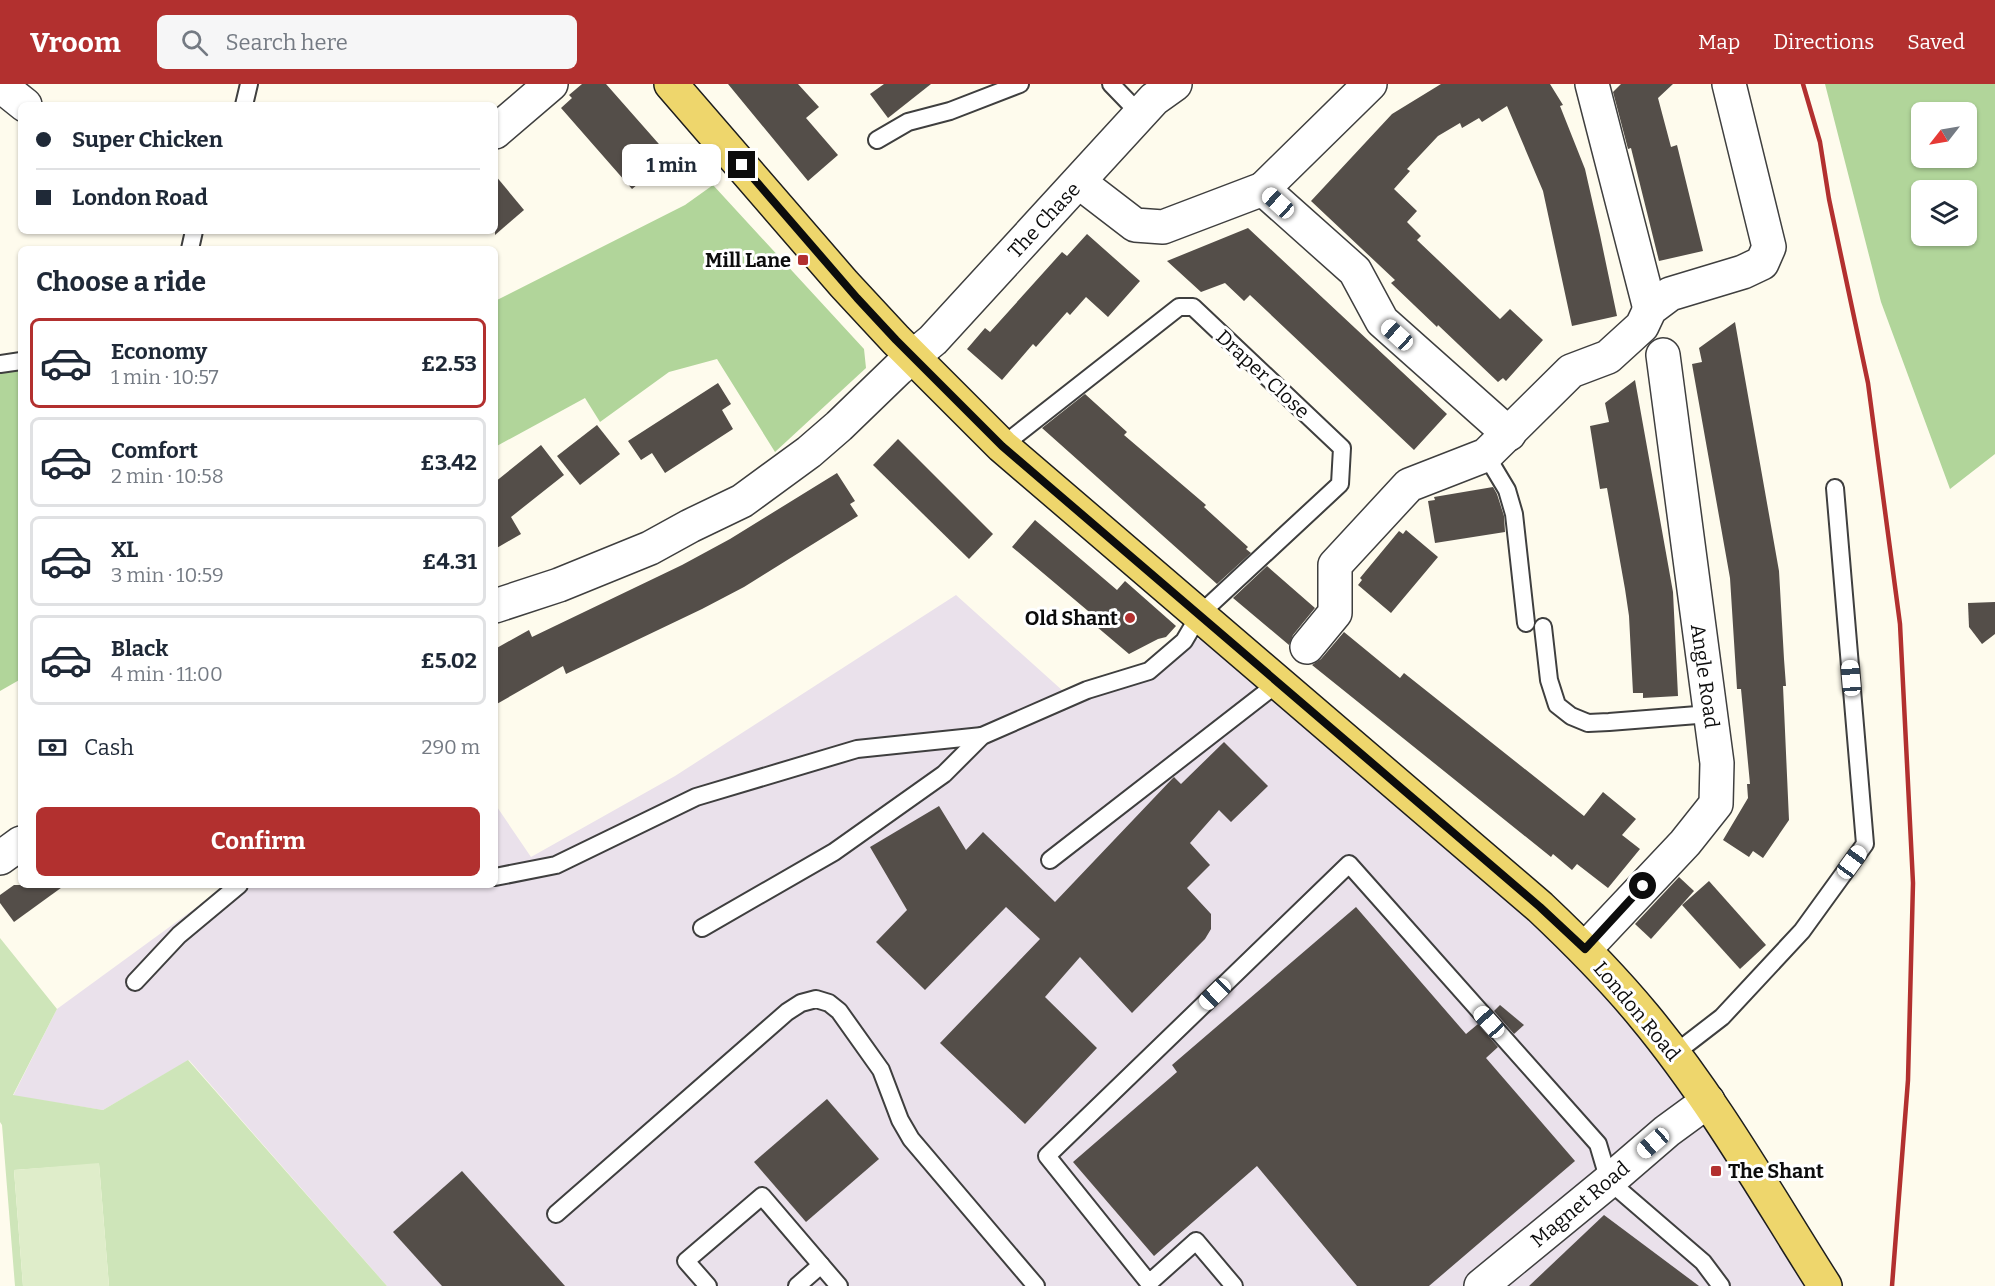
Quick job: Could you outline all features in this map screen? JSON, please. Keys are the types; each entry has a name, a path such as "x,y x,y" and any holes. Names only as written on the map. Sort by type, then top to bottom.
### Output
{"main road":[{"name":"London Road","path":"671,84 844,284 1002,446 1540,907 1585,949 1644,1015 1674,1054 1707,1101 1825,1286"}],"street":[{"path":"498,129 551,84"},
{"name":"The Chase","path":"914,357 933,340 1154,99 1175,84"},
{"path":"1079,182 1135,225 1163,227 1263,189 1370,84"},
{"path":"1592,84 1650,309"},
{"path":"1306,647 1335,613 1335,565 1409,485 1498,444 1570,371 1608,357 1642,326 1650,309 1670,294 1743,272 1762,263 1770,247 1729,84"},
{"path":"0,85 22,102"},
{"path":"1263,189 1355,271 1382,321 1498,444"},
{"name":"Angle Road","path":"1585,949 1685,843 1716,804 1717,763 1663,355"},
{"path":"498,605 559,585 650,548 742,501 809,452 898,369 914,357"},
{"path":"0,858 18,845"},
{"name":"Magnet Road","path":"1481,1286 1667,1131 1707,1101"}],"lane":[{"path":"245,102 249,84"},
{"path":"877,140 908,122 950,111 1020,84"},
{"path":"1111,84 1140,114"},
{"name":"Draper Close","path":"982,736 1086,690 1149,670 1184,641 1200,614 1340,483 1342,448 1193,307 1179,307 1002,446"},
{"path":"0,364 18,361"},
{"path":"1498,444 1514,514 1526,623"},
{"path":"1674,1054 1722,1017 1802,931 1865,844 1835,488"},
{"path":"1543,627 1549,680 1557,705 1571,716 1588,723 1710,714"},
{"path":"1050,860 1278,683"},
{"path":"498,876 556,865 696,797 857,749 982,736"},
{"path":"702,928 834,852 944,774 982,736"},
{"path":"1234,1286 1196,1241 1149,1282 1047,1156 1350,864 1598,1144 1609,1181 1703,1262 1722,1286"},
{"path":"135,982 179,935 235,888"},
{"path":"556,1214 787,1012 801,1003 816,999 829,1003 839,1011 881,1070 900,1120 911,1139 1035,1286"},
{"path":"708,1286 686,1261 762,1196 839,1286"},
{"path":"797,1286 821,1265"}],"shaded area":[{"path":"956,595 1063,691 1164,658 1184,638 1229,641 1585,949 1825,1286 387,1286 189,1060 103,1110 13,1096 57,1009 223,888 498,888 498,808 531,857 675,776"}],"green space":[{"path":"1825,84 1995,84 1995,454 1950,489 1881,302"},
{"path":"713,185 864,349 866,368 775,452 717,359 669,372 600,422 585,398 498,445 498,299 685,205"},
{"path":"18,365 18,681 0,691 0,368"},
{"path":"0,938 57,1009 13,1095 103,1110 188,1060 387,1286 109,1286 99,1164 14,1170 23,1286 15,1286 0,1122"},
{"path":"99,1163 109,1286 23,1286 14,1170"}],"building":[{"path":"582,84 606,84 673,160 646,183 643,180 632,189 561,108 572,98 569,95"},
{"path":"728,84 798,84 819,107 806,118 838,155 808,181"},
{"path":"884,84 931,84 888,118 870,94"},
{"path":"1441,84 1550,84 1563,105 1560,106 1585,169 1600,235 1617,316 1572,326 1543,191 1507,106 1482,122 1479,118 1462,128 1460,123 1438,136 1407,169 1410,171 1394,189 1417,211 1407,222 1421,236 1417,240 1500,319 1510,309 1543,340 1506,381 1503,378 1498,382 1438,325 1437,327 1391,283 1395,280 1311,201 1392,114"},
{"path":"1621,84 1673,84 1658,98 1671,147 1677,145 1703,251 1659,261 1631,148 1628,149 1613,92"},
{"path":"498,179 524,210 498,232"},
{"path":"1248,228 1447,414 1414,450 1250,295 1244,301 1225,283 1201,292 1167,261"},
{"path":"1087,234 1140,281 1108,317 1086,297 1070,315 1067,312 1036,347 1033,344 1002,380 967,349 985,328 990,332 1062,252 1067,256"},
{"path":"1735,322 1779,571 1786,686 1783,686 1789,820 1763,858 1753,851 1749,857 1723,840 1748,798 1747,784 1750,784 1741,689 1737,689 1730,578 1692,364 1702,362 1699,348"},
{"path":"1635,380 1673,592 1678,696 1643,698 1643,693 1633,693 1629,616 1625,589 1607,488 1600,489 1590,426 1609,422 1605,403"},
{"path":"718,383 731,404 722,410 733,429 665,473 652,453 641,460 628,441"},
{"path":"1085,394 1127,432 1124,435 1206,505 1204,507 1248,547 1246,549 1251,553 1217,584 1042,428"},
{"path":"597,425 620,454 580,485 557,456"},
{"path":"898,439 993,534 969,559 873,465"},
{"path":"541,445 564,475 511,517 521,534 498,547 498,480"},
{"path":"837,473 855,501 850,504 858,516 744,587 566,674 563,666 498,703 498,647 529,630 532,637 682,565 730,539"},
{"path":"1493,487 1504,516 1505,532 1435,543 1428,501 1435,500 1434,497"},
{"path":"1035,520 1117,590 1125,581 1176,626 1166,637 1129,654 1090,621 1094,616 1012,547"},
{"path":"1406,530 1438,557 1391,613 1358,585 1362,580 1360,578 1399,531 1403,534"},
{"path":"1267,566 1315,608 1293,635 1289,645 1233,598"},
{"path":"1995,602 1995,634 1982,644 1969,627 1968,603"},
{"path":"1344,632 1400,678 1404,673 1584,816 1603,792 1636,819 1622,835 1640,849 1608,888 1577,864 1572,870 1553,854 1551,857 1312,665 1321,659"},
{"path":"1224,742 1268,786 1231,822 1219,810 1190,843 1210,865 1187,888 1211,914 1211,929 1205,939 1132,1013 1080,957 1045,997 1097,1048 1025,1124 940,1043 1040,939 1006,907 925,990 876,942 907,910 870,847 939,806 966,850 983,832 1055,902 1174,777 1181,784"},
{"path":"1679,877 1694,891 1651,939 1635,924"},
{"path":"1709,881 1766,945 1740,969 1682,905"},
{"path":"14,885 18,885 18,888 61,888 14,922 0,903 0,895"},
{"path":"1356,907 1466,1034 1478,1024 1498,1047 1486,1058 1575,1161 1429,1286 1357,1286 1257,1166 1154,1256 1073,1162 1177,1072 1172,1065"},
{"path":"1500,1005 1524,1025 1514,1034 1494,1011"},
{"path":"827,1099 879,1159 806,1222 754,1162"},
{"path":"462,1171 565,1286 442,1286 393,1232"},
{"path":"1604,1215 1699,1286 1529,1286"}],"railway":[{"path":"1803,84 1820,142 1829,199 1868,383 1900,624 1913,883 1908,1080 1892,1286"}],"place":[{"name":"Mill Lane","path":"803,260"},
{"name":"Old Shant","path":"1130,618"},
{"name":"The Shant","path":"1716,1171"}],"route":[{"path":"742,165 857,298 1002,446 1540,907 1585,949 1643,886"}]}
